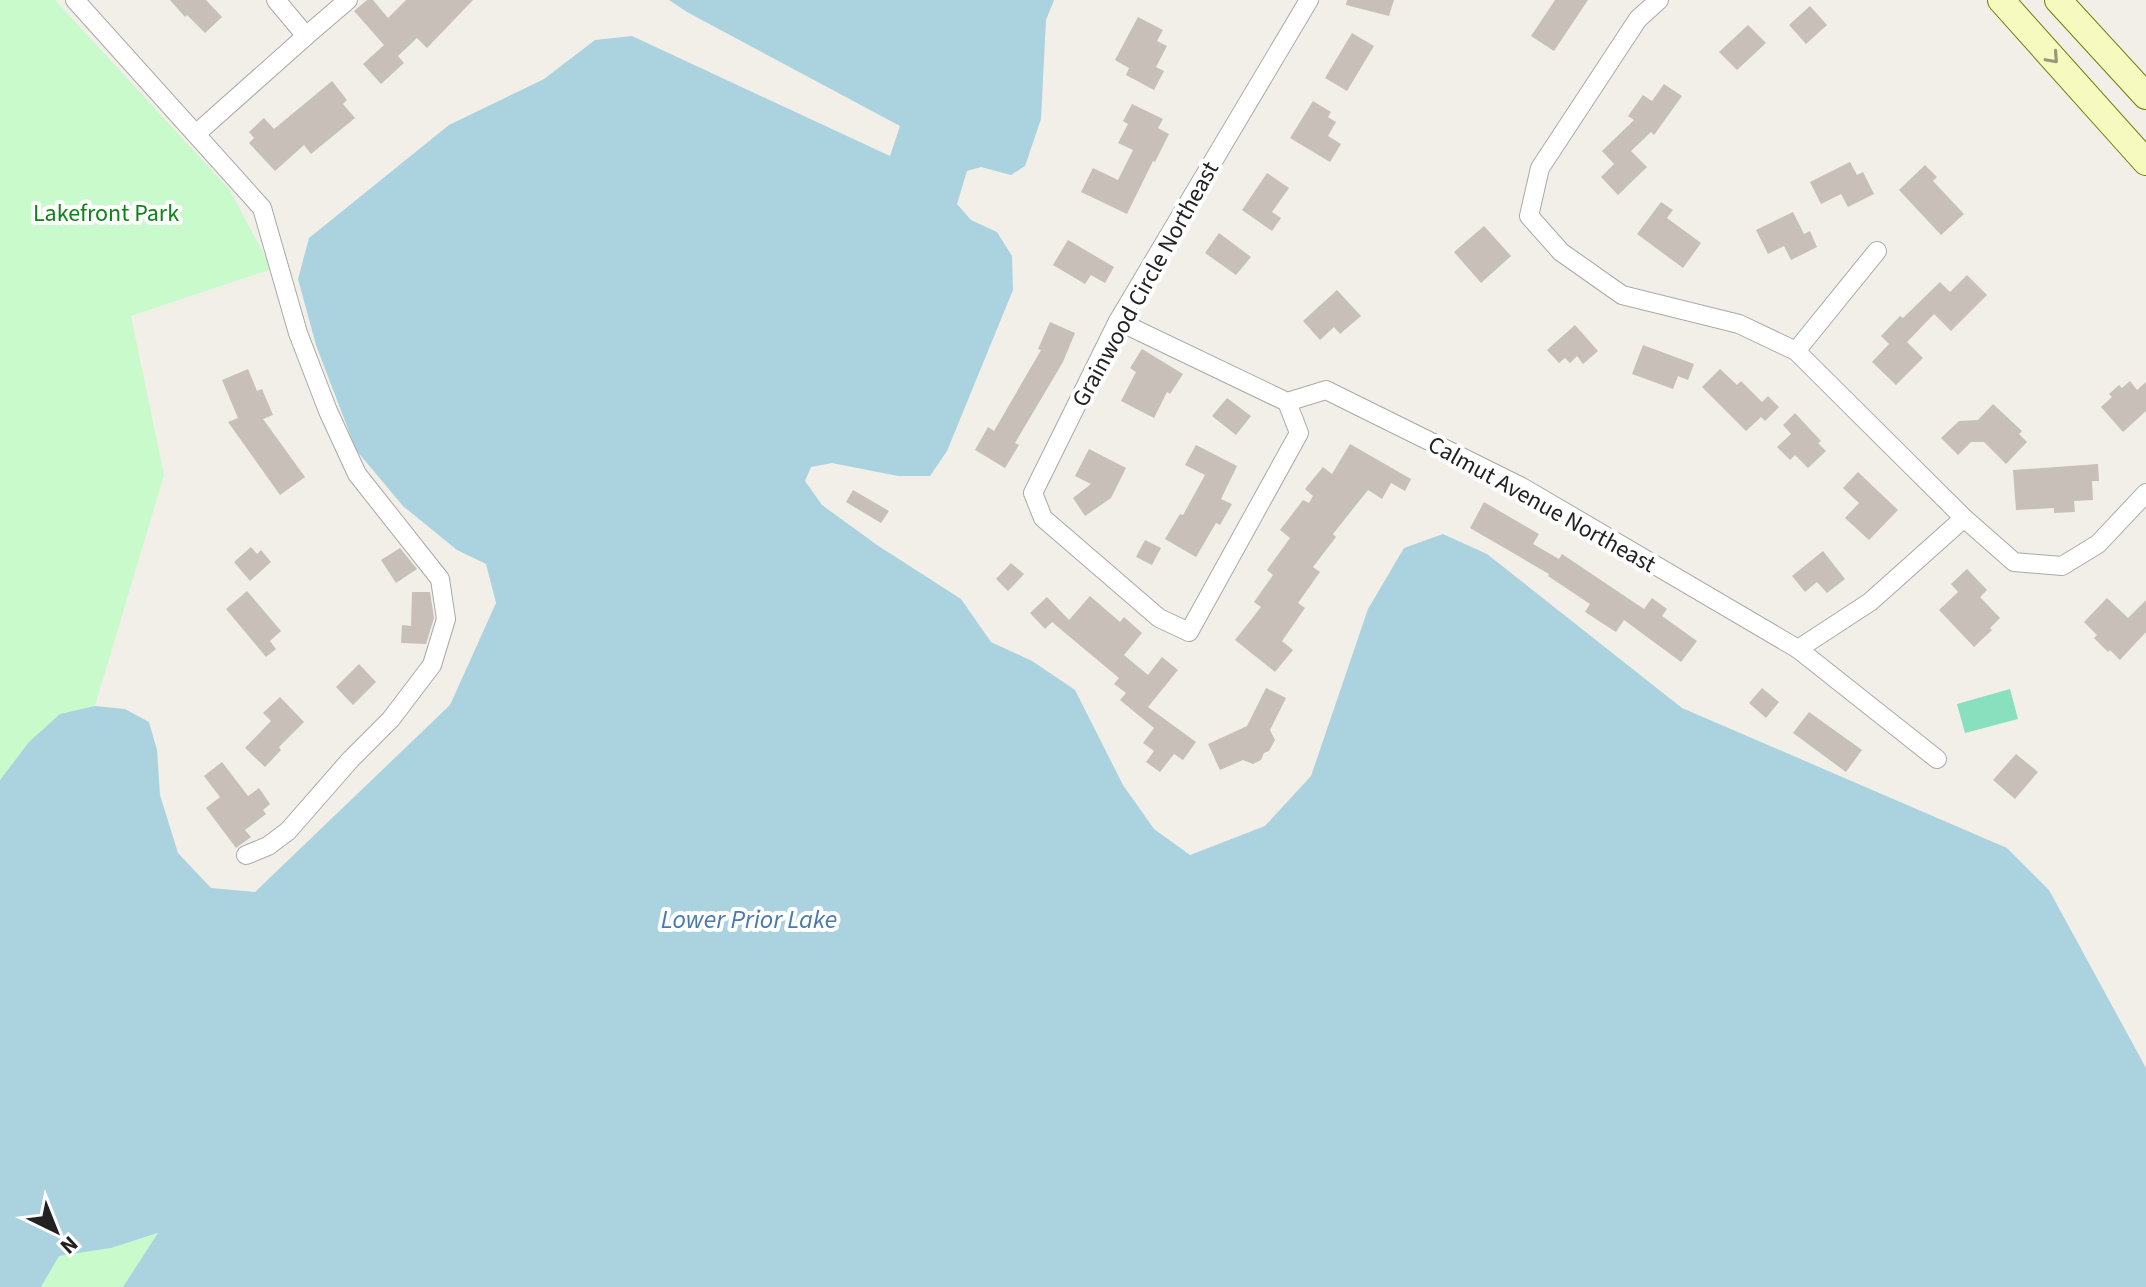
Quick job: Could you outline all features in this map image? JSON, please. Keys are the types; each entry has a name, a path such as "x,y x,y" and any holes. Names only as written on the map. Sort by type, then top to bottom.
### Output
{"main road":[{"path":"2001,0 2146,162"},
{"path":"2058,0 2146,96"}],"street":[{"path":"75,0 262,208 298,333 328,411 357,474 440,579 446,619 432,665 391,719 288,831 268,846 246,855"},
{"path":"276,0 306,36"},
{"path":"197,133 348,0"},
{"name":"Grainwood Circle Northeast","path":"1287,402 1299,433 1189,632 1159,618 1043,518 1033,493 1118,321 1309,0"},
{"path":"1659,0 1638,19 1540,168 1529,216 1561,252 1622,295 1739,324 1796,351 1964,518 2014,562 2062,566 2098,544 2146,493"},
{"path":"1796,351 1877,251"},
{"path":"1118,321 1287,402"},
{"name":"Calmut Avenue Northeast","path":"1287,402 1326,390 1522,487 1798,649 1937,759"},
{"path":"1798,649 1870,602 1964,518"}],"green space":[{"name":"Lakefront Park","path":"0,0 55,0 229,189 272,269 131,316 164,475 95,706 60,714 0,780"},
{"path":"2010,689 2018,719 1965,733 1957,704"},
{"path":"160,1233 123,1287 41,1287 58,1256 111,1248"}],"water":[{"name":"Lower Prior Lake","path":"669,0 1054,0 1046,20 1041,119 1025,166 1011,175 981,167 967,171 957,204 971,220 997,232 1012,256 1013,290 947,451 930,476 898,476 832,463 811,467 805,481 822,505 961,599 991,642 1032,661 1075,690 1123,785 1154,829 1190,855 1265,826 1311,776 1368,609 1404,548 1443,534 1487,554 1682,708 2007,848 2049,890 2146,1068 2146,1287 123,1287 158,1233 111,1248 59,1256 41,1287 0,1287 0,780 29,742 60,714 95,706 125,709 149,722 157,750 160,795 178,853 211,888 255,892 450,705 496,603 486,564 457,550 403,506 356,450 316,345 298,279 309,238 449,125 544,79 595,40 632,36 890,156 900,126"}],"building":[{"path":"170,0 206,0 222,17 205,33"},
{"path":"367,0 373,0 388,18 406,0 473,0 427,48 417,38 398,56 404,63 381,84 363,64 384,45 354,11"},
{"path":"1347,0 1394,0 1389,16 1346,5"},
{"path":"1555,0 1588,0 1554,51 1531,36"},
{"path":"1810,6 1827,25 1806,44 1789,25"},
{"path":"1138,17 1163,30 1157,41 1167,46 1156,67 1164,71 1154,90 1126,75 1129,68 1115,60"},
{"path":"1748,25 1766,43 1737,70 1719,52"},
{"path":"1352,33 1374,46 1347,91 1325,78"},
{"path":"332,81 347,100 343,104 355,118 311,154 304,145 275,171 249,143 254,138 249,132 264,118 274,129"},
{"path":"1664,84 1682,96 1654,135 1651,132 1631,151 1647,167 1618,195 1601,177 1614,164 1602,151 1634,120 1628,116 1643,95 1652,101"},
{"path":"1313,101 1331,112 1328,117 1336,122 1328,136 1341,144 1330,162 1290,138"},
{"path":"1132,104 1163,119 1158,128 1169,134 1127,214 1081,192 1093,168 1118,180 1133,150 1118,143 1128,124 1123,121"},
{"path":"1850,162 1857,175 1863,172 1874,194 1848,207 1841,194 1821,204 1810,182"},
{"path":"1925,165 1937,177 1933,181 1964,214 1941,235 1899,190"},
{"path":"1267,173 1289,188 1272,212 1281,218 1272,231 1242,210"},
{"path":"1661,202 1673,210 1667,218 1701,243 1683,268 1637,234"},
{"path":"1793,212 1804,234 1810,231 1817,247 1791,260 1784,246 1768,254 1756,230"},
{"path":"1484,226 1511,256 1481,283 1454,252"},
{"path":"1219,233 1251,257 1236,275 1205,253"},
{"path":"1068,240 1114,267 1105,283 1091,275 1085,284 1053,265"},
{"path":"1967,275 1987,295 1951,331 1934,314 1907,342 1923,358 1896,385 1872,362 1889,344 1881,336 1940,282 1950,292"},
{"path":"1337,290 1361,316 1340,334 1334,327 1320,340 1303,321"},
{"path":"1050,322 1075,333 1063,362 1015,443 1019,445 1005,468 975,450 988,427 994,431 1041,350 1038,349"},
{"path":"1575,325 1598,351 1583,364 1577,356 1570,363 1565,358 1559,363 1547,350"},
{"path":"1643,345 1694,364 1688,380 1678,376 1673,389 1632,374"},
{"path":"1142,349 1183,374 1170,394 1167,392 1154,418 1121,401 1136,372 1130,368"},
{"path":"248,369 257,391 262,389 273,415 263,419 305,477 280,495 228,422 238,418 222,380"},
{"path":"1720,369 1737,385 1741,381 1762,402 1768,396 1779,407 1765,421 1761,417 1746,431 1702,387"},
{"path":"2130,381 2137,390 2146,382 2146,411 2123,432 2101,407 2119,385 2122,388"},
{"path":"1227,398 1251,416 1236,435 1212,416"},
{"path":"1993,404 2022,431 2019,434 2027,442 2006,464 1984,442 1971,442 1958,455 1941,438 1959,421 1978,420"},
{"path":"1795,413 1821,441 1818,443 1826,451 1808,468 1795,455 1790,460 1777,447 1791,434 1783,425"},
{"path":"1350,444 1411,479 1405,491 1391,483 1382,499 1368,490 1333,534 1336,537 1313,567 1320,572 1298,603 1305,608 1282,641 1293,650 1275,672 1235,640 1261,607 1254,602 1273,575 1267,570 1290,538 1280,530 1303,500 1309,503 1313,496 1305,489 1323,467 1332,474"},
{"path":"1196,445 1237,466 1221,499 1232,504 1220,525 1216,523 1196,557 1165,539 1180,514 1183,515 1205,475 1185,465"},
{"path":"1089,449 1126,468 1111,498 1085,516 1073,498 1091,484 1075,476"},
{"path":"2098,464 2099,481 2092,481 2093,500 2074,501 2075,512 2054,513 2054,508 2016,510 2013,470"},
{"path":"1858,472 1898,510 1869,540 1845,518 1859,503 1843,488"},
{"path":"853,490 889,511 881,523 846,502"},
{"path":"1484,502 1539,534 1533,544 1559,559 1562,554 1644,609 1652,598 1667,609 1662,616 1697,641 1681,662 1624,620 1616,632 1585,612 1590,604 1549,574 1470,528"},
{"path":"1145,540 1161,548 1152,565 1136,557"},
{"path":"251,547 257,554 261,550 271,562 250,581 234,562"},
{"path":"400,548 417,569 396,583 381,560"},
{"path":"1823,551 1845,579 1827,593 1817,582 1805,592 1792,576"},
{"path":"1011,563 1024,574 1008,591 996,579"},
{"path":"1967,569 1987,590 1980,597 2000,618 1974,647 1939,610 1958,592 1951,584"},
{"path":"247,591 281,631 270,641 276,649 266,657 226,609"},
{"path":"412,592 430,592 434,618 426,644 401,643 402,625 411,626"},
{"path":"1090,596 1120,622 1124,617 1142,633 1124,655 1148,675 1162,657 1178,670 1148,707 1196,742 1183,760 1174,754 1160,772 1146,762 1154,751 1143,743 1154,728 1120,700 1126,693 1114,684 1119,678 1052,622 1045,629 1030,613 1047,597 1069,620"},
{"path":"2107,598 2128,618 2146,600 2146,632 2120,660 2094,638 2097,635 2084,622"},
{"path":"359,664 376,682 353,705 336,687"},
{"path":"1266,688 1286,698 1270,730 1275,740 1269,751 1253,764 1243,760 1220,770 1208,744 1247,726"},
{"path":"1762,688 1779,702 1766,718 1749,703"},
{"path":"280,697 304,722 279,747 281,750 265,767 245,748 271,721 263,713"},
{"path":"1809,712 1862,750 1846,772 1793,733"},
{"path":"2016,754 2038,772 2015,799 1993,780"},
{"path":"222,762 248,796 259,788 270,804 263,810 266,814 245,830 251,837 236,848 206,808 220,797 204,776"}]}
